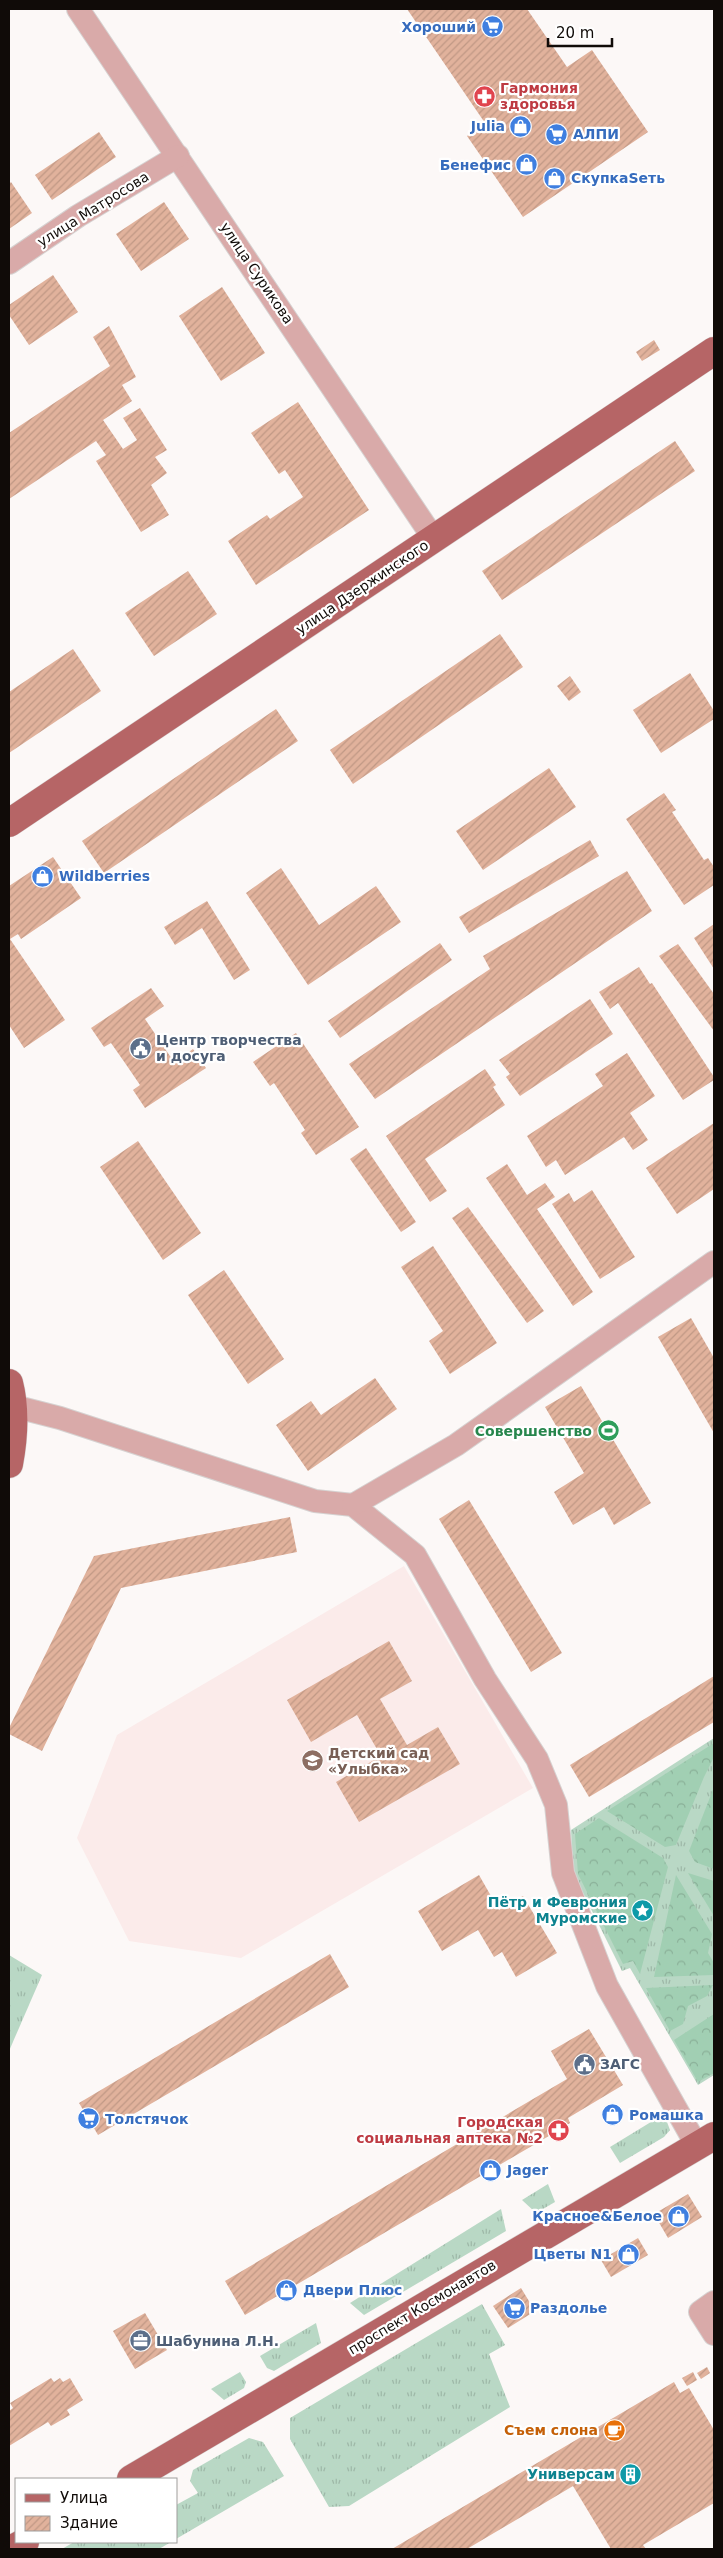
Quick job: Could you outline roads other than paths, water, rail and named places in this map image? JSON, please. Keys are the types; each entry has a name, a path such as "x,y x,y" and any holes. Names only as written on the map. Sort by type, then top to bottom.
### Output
{"main road":[{"name":"улица Дзержинского","path":"9,823 714,350"},
{"path":"9,1464 14,1425 11,1395"},
{"name":"проспект Космонавтов","path":"133,2478 710,2139"},
{"path":"12,2549 23,2543"}],"street":[{"name":"улица Сурикова","path":"78,9 434,539"},
{"name":"улица Матросова","path":"9,263 78,216 178,156"},
{"path":"353,1505 456,1445 714,1262"},
{"path":"11,1395 60,1418 314,1501 353,1505 415,1555 485,1679 537,1759 556,1805 563,1873 607,1986 710,2139"},
{"path":"714,2302 700,2312 714,2334"}],"place":[{"name":"Хороший","path":"492,27"},
{"name":"Гармония здоровья","path":"484,96"},
{"name":"Julia","path":"521,126"},
{"name":"АЛПИ","path":"557,134"},
{"name":"Бенефис","path":"527,165"},
{"name":"СкупкаSеть","path":"555,178"},
{"name":"Wildberries","path":"43,876"},
{"name":"Центр творчества и досуга","path":"140,1048"},
{"name":"Совершенство","path":"608,1431"},
{"name":"Детский сад «Улыбка»","path":"312,1761"},
{"name":"Пётр и Феврония Муромские","path":"643,1910"},
{"name":"ЗАГС","path":"584,2064"},
{"name":"Ромашка","path":"613,2115"},
{"name":"Толстячок","path":"89,2119"},
{"name":"Городская социальная аптека №2","path":"559,2130"},
{"name":"Jager","path":"491,2170"},
{"name":"Красное&Белое","path":"678,2216"},
{"name":"Цветы N1","path":"628,2254"},
{"name":"Двери Плюс","path":"287,2290"},
{"name":"Раздолье","path":"514,2308"},
{"name":"Шабунина Л.Н.","path":"140,2341"},
{"name":"Съем слона","path":"614,2430"},
{"name":"Универсам","path":"631,2474"}]}
